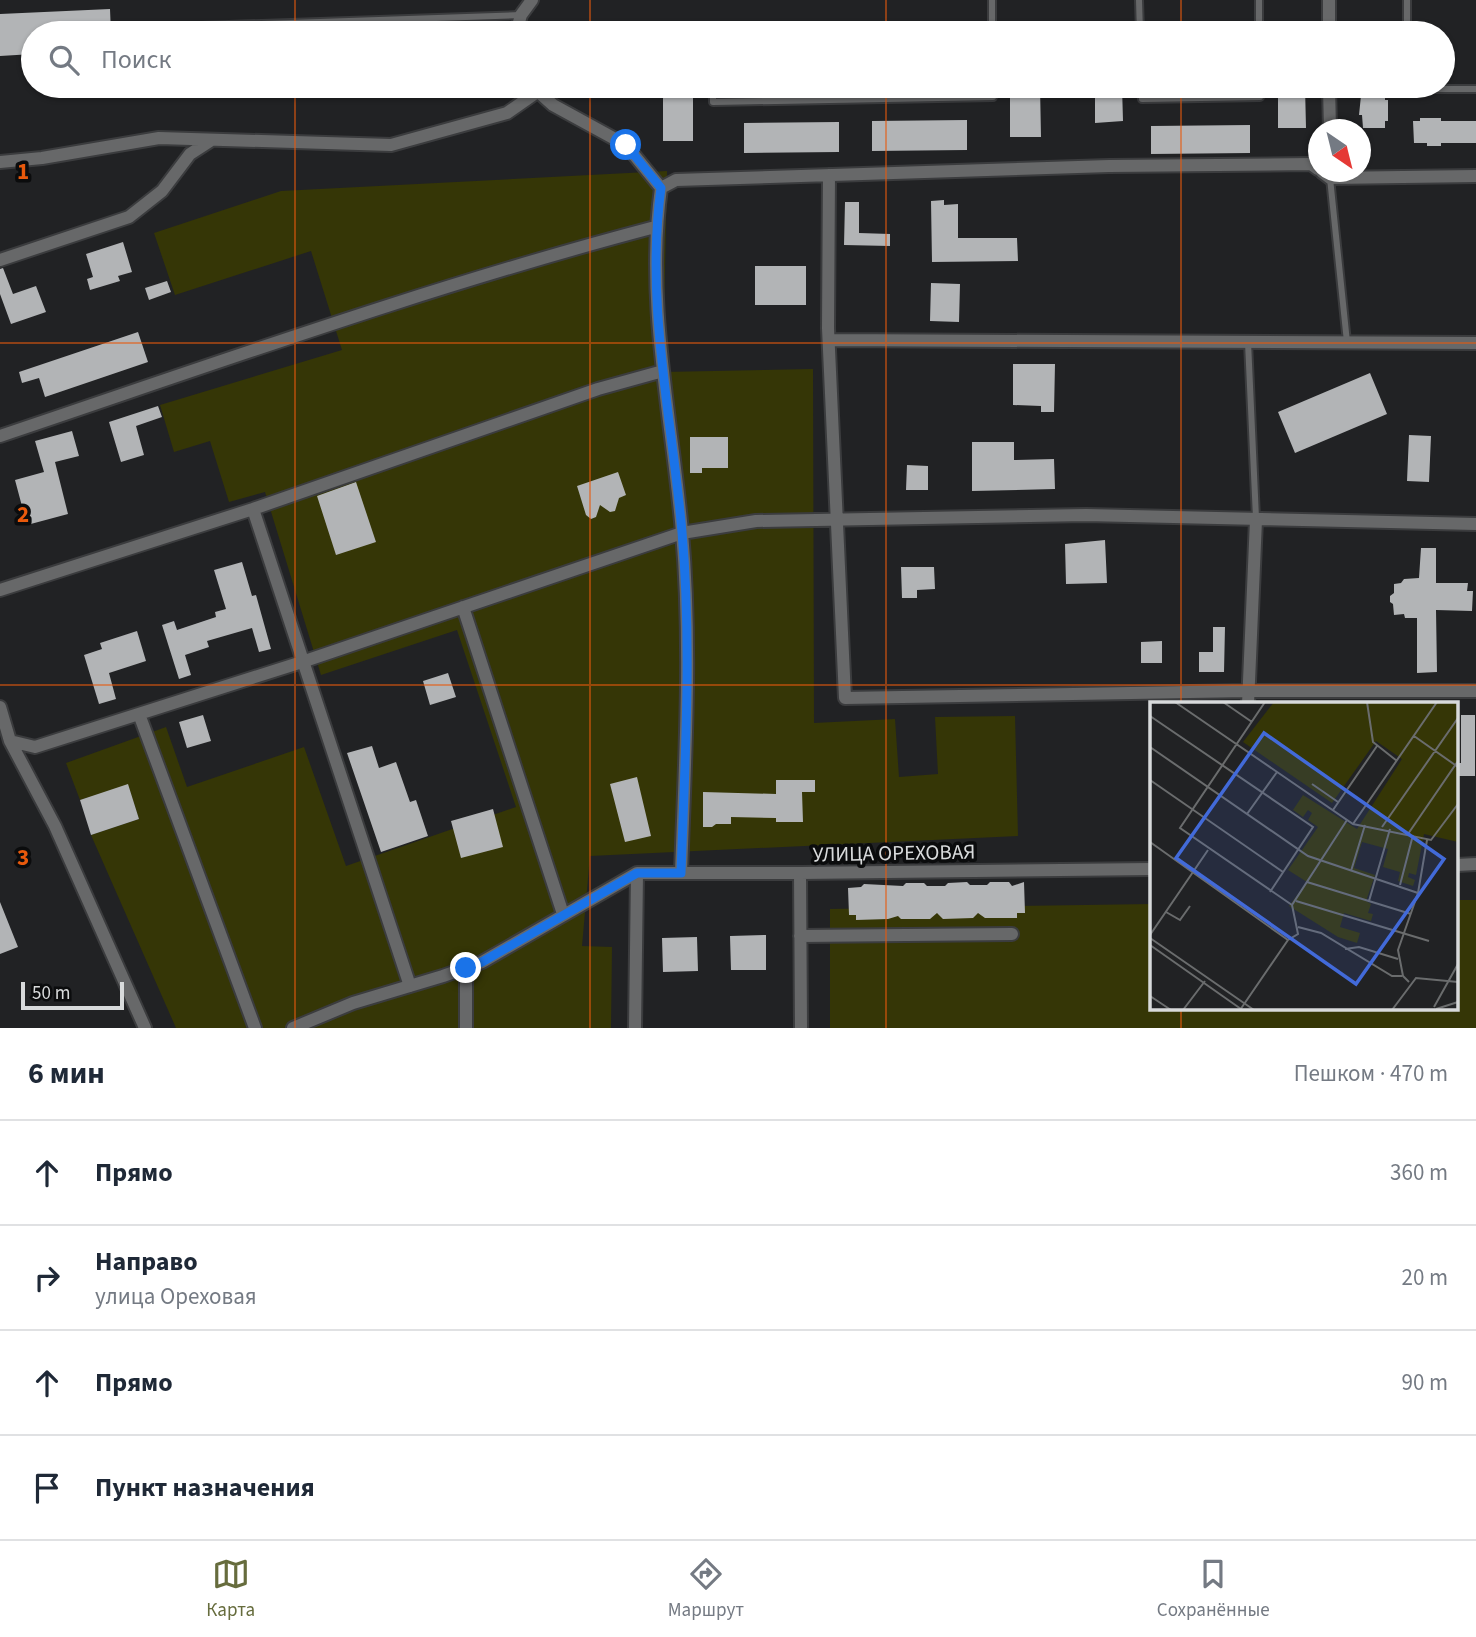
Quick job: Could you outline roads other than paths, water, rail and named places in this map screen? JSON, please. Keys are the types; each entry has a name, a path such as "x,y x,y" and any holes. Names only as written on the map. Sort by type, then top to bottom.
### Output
{"street":[{"path":"519,21 532,0"},
{"path":"1329,0 1329,21"},
{"path":"0,162 42,158 159,138 391,145 507,113 524,98"},
{"path":"545,98 626,145 661,188 655,227 658,325 682,533 689,654 681,873"},
{"path":"1329,98 1330,119"},
{"path":"0,260 129,217 162,191 190,153 210,141"},
{"path":"661,188 676,180 1136,166 1308,164"},
{"path":"1371,173 1476,176"},
{"path":"829,175 829,340 845,698 1248,698 1476,691"},
{"path":"0,436 355,317 570,249 655,227"},
{"path":"829,340 1476,344"},
{"path":"0,590 253,509 598,389 663,371"},
{"path":"253,509 410,986"},
{"path":"10,741 35,747 302,662 682,533 756,522 1086,515 1476,524"},
{"path":"1248,698 1256,520"},
{"path":"463,607 563,914"},
{"path":"0,707 10,741 55,826 145,1028"},
{"path":"139,714 255,1028"},
{"path":"1458,865 1476,864"},
{"name":"УЛИЦА ОРЕХОВАЯ","path":"637,873 1150,869"},
{"path":"294,1028 353,1003 482,962 637,873 635,1028"},
{"path":"800,873 801,1028"},
{"path":"800,936 1012,934"},
{"path":"466,968 466,1028"}],"lane":[{"path":"992,0 992,21"},
{"path":"1139,0 1140,21"},
{"path":"1259,0 1259,21"},
{"path":"1407,0 1407,21"},
{"path":"346,21 521,15"},
{"path":"1455,89 1476,89"},
{"path":"713,98 713,103 946,98"},
{"path":"1142,98 1208,98"},
{"path":"1326,182 1347,342"},
{"path":"1248,342 1256,520"}]}
